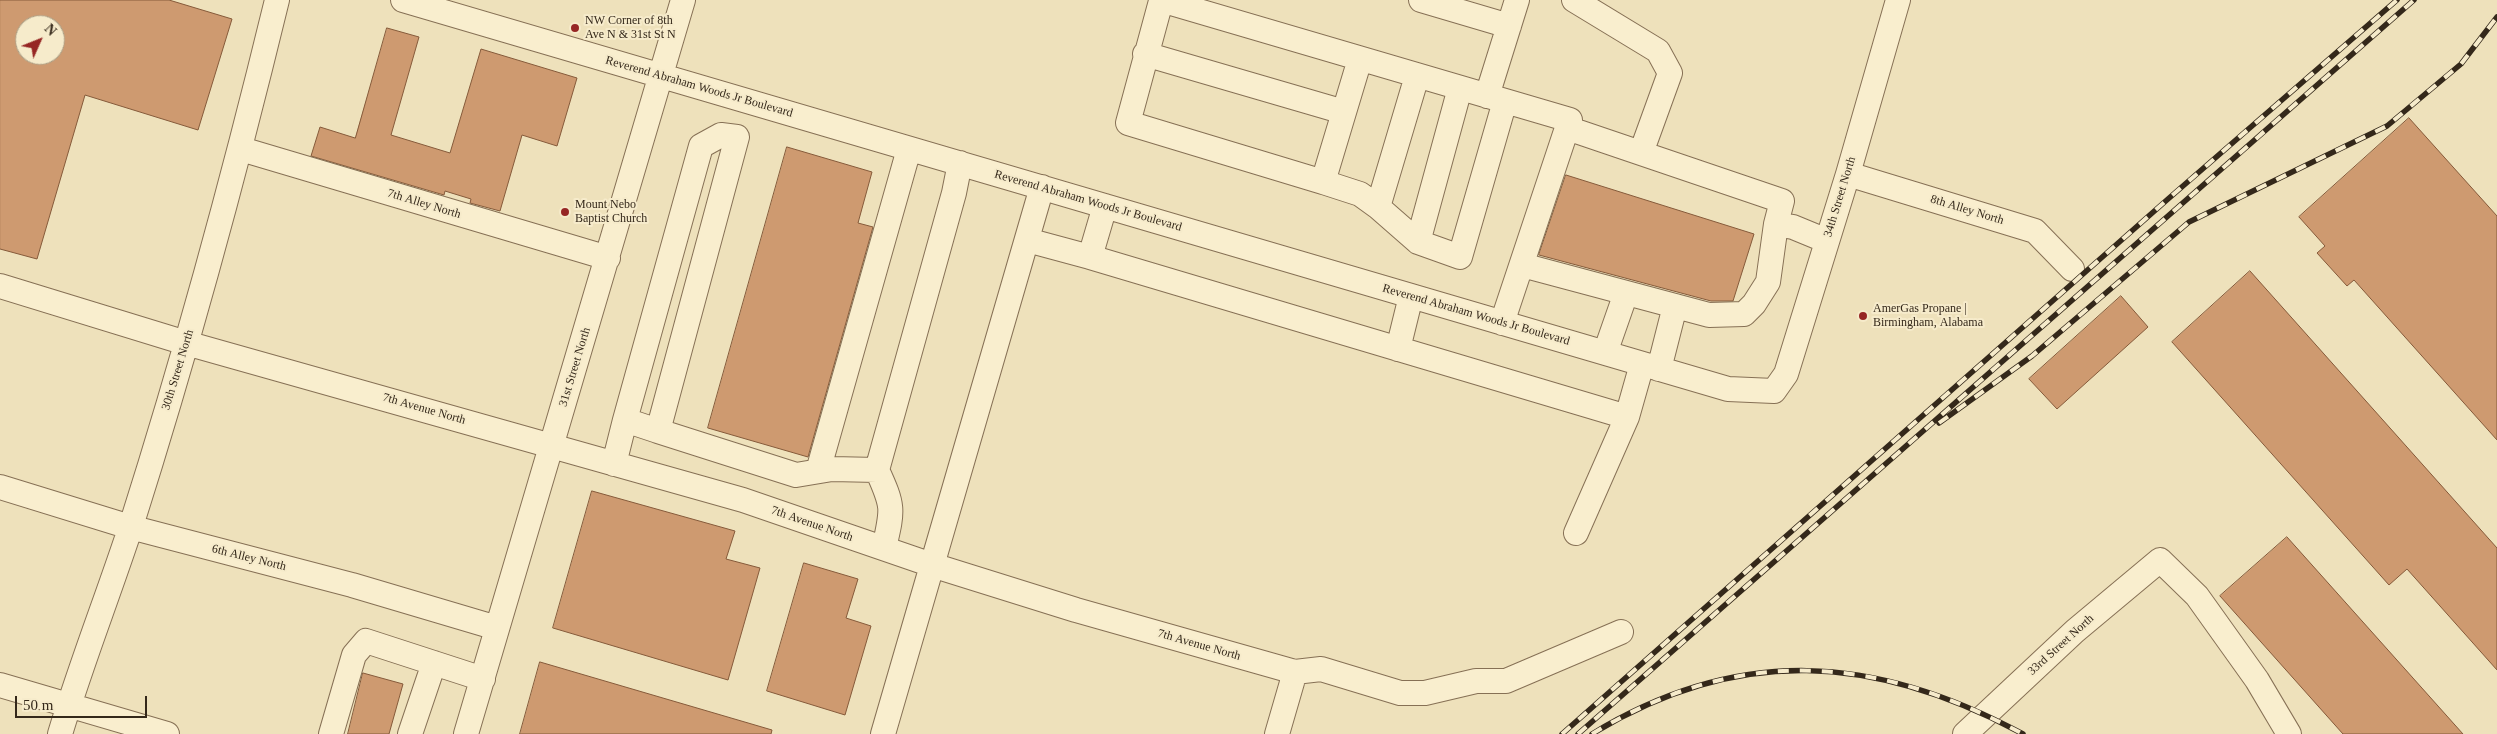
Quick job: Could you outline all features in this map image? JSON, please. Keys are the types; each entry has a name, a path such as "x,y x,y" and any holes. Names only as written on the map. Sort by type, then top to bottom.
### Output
{"street":[{"name":"30th Street North","path":"60,734 68,704 130,527 186,343 241,149 277,0"},
{"name":"Reverend Abraham Woods Jr Boulevard","path":"403,0 1728,389 1774,391"},
{"name":"31st Street North","path":"466,734 683,0"},
{"path":"1502,323 1570,120 1496,99 1460,88 1417,76 1161,0 1128,123 1360,194 1418,242 1460,257 1496,99 1509,26 1517,0"},
{"path":"1421,0 1509,26"},
{"path":"1574,0 1658,51 1670,73 1641,153"},
{"name":"34th Street North","path":"1774,391 1786,374 1848,174 1898,0"},
{"path":"1145,54 1344,112"},
{"path":"1323,182 1360,59"},
{"path":"1378,207 1417,76"},
{"path":"1418,242 1460,88"},
{"path":"658,430 746,101"},
{"path":"1522,265 1710,315 1744,314 1754,304 1768,282 1776,224 1782,201 1567,128"},
{"path":"614,464 701,146 721,135 737,138"},
{"name":"7th Alley North","path":"241,149 608,258"},
{"path":"818,471 909,149"},
{"path":"884,548 892,512 888,495 877,470 960,163"},
{"name":"8th Alley North","path":"1848,174 2035,230 2072,269"},
{"path":"883,734 1042,187"},
{"path":"1090,257 1105,206"},
{"path":"1776,224 1793,227 1827,241"},
{"path":"1027,240 1090,257 1627,417"},
{"name":"7th Avenue North","path":"0,286 186,343 476,424 551,448 743,500 932,565 1076,610 1295,672 1322,669 1400,693 1425,693 1476,681 1506,681 1621,632"},
{"path":"1605,353 1626,293"},
{"path":"1398,349 1411,296"},
{"path":"1576,533 1675,306"},
{"path":"626,420 796,475 832,469 877,470"},
{"name":"6th Alley North","path":"0,487 130,527 352,585 498,628"},
{"name":"33rd Street North","path":"1965,734 2075,631 2160,560 2197,596 2257,680 2289,734"},
{"path":"331,734 354,655 366,641 483,679"},
{"path":"410,734 434,663"},
{"path":"1277,734 1295,672"},
{"path":"0,684 167,734"}],"building":[{"path":"0,0 169,0 232,19 198,130 85,95 37,259 0,249"},
{"path":"387,28 419,37 391,135 450,153 481,49 577,78 557,146 522,135 500,211 470,203 471,199 445,191 444,195 311,156 320,127 355,138"},
{"path":"2409,118 2497,216 2497,440 2354,280 2347,286 2317,253 2325,246 2299,217"},
{"path":"787,147 872,172 858,223 873,227 808,457 708,428"},
{"path":"1566,175 1754,234 1733,301 1711,301 1539,255"},
{"path":"2250,271 2497,548 2497,670 2407,569 2389,585 2172,342"},
{"path":"2121,296 2148,327 2057,409 2029,379"},
{"path":"592,491 735,531 726,559 760,568 728,680 553,628"},
{"path":"2287,537 2463,734 2343,734 2220,596"},
{"path":"804,563 858,579 846,618 871,626 845,715 767,691"},
{"path":"540,662 772,730 771,734 520,734"},
{"path":"363,673 403,684 389,734 348,734"}],"railway":[{"path":"1562,734 2168,199 2397,0"},
{"path":"1578,734 2414,0"},
{"path":"1939,423 2032,356 2189,222 2387,126 2461,64 2497,17"},
{"path":"1592,734 1646,705 1700,685 1754,674 1807,671 1860,675 1914,688 1968,707 2023,734"}],"place":[{"name":"NW Corner of 8th Ave N & 31st St N","path":"575,28"},
{"name":"Mount Nebo Baptist Church","path":"565,212"},
{"name":"AmerGas Propane | Birmingham, Alabama","path":"1863,316"}]}
